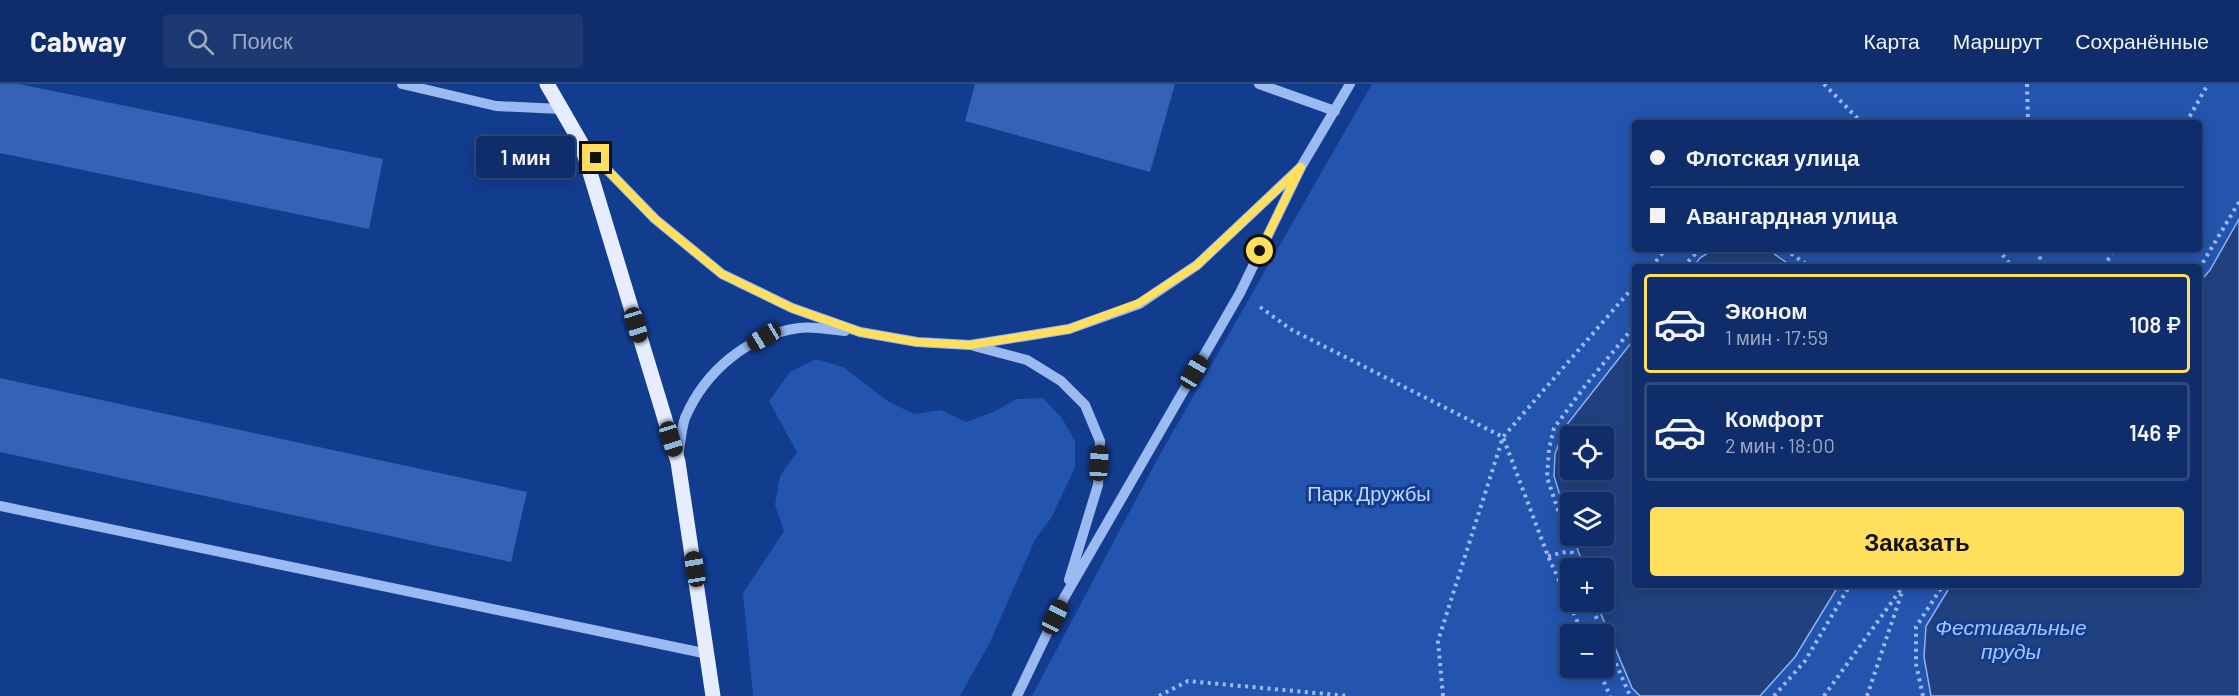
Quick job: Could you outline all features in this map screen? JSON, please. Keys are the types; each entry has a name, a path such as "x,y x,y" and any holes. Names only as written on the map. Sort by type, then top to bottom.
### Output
{"main road":[{"path":"548,84 581,143 678,462 713,696"}],"street":[{"path":"402,84 496,106 561,109"},
{"path":"1259,84 1335,111"},
{"path":"1017,696 1064,598 1239,293 1301,167 1350,84"},
{"path":"581,143 655,219 722,274 792,308 860,332"},
{"path":"970,345 1069,329 1139,303 1197,265 1301,167"},
{"path":"678,462 685,419 706,382 726,360 764,337 800,328 860,332 917,342 970,345 1026,360 1061,381 1085,405 1100,441 1098,485 1064,598"},
{"path":"0,506 708,654"}],"path":[{"path":"1824,84 1859,120"},
{"path":"2027,84 2028,120"},
{"path":"2188,120 2208,84"},
{"path":"2202,264 2239,202"},
{"path":"1654,264 1664,252"},
{"path":"1686,264 1697,252"},
{"path":"1789,252 1806,264"},
{"path":"2000,252 2010,264"},
{"path":"1443,696 1438,641 1503,437 1632,288"},
{"path":"1260,306 1292,330 1503,437 1548,556 1579,624"},
{"path":"1573,558 1547,477 1551,438 1554,428 1585,386 1632,329"},
{"path":"1548,556 1570,551"},
{"path":"1774,696 1805,661 1848,588"},
{"path":"1824,696 1903,588"},
{"path":"1867,696 1904,588"},
{"path":"1923,696 1916,664 1916,627 1941,588"},
{"path":"1614,660 1630,696"},
{"path":"1602,678 1610,696"},
{"path":"1160,696 1188,681 1348,696"}],"green space":[{"name":"Парк Дружбы","path":"1372,84 2239,84 2239,696 1032,696 1159,456"},
{"path":"816,359 843,367 889,402 914,414 941,410 966,422 993,412 1017,399 1043,398 1062,418 1075,441 1075,468 1051,518 1035,540 990,642 960,696 753,696 743,593 784,531 775,505 780,476 797,452 769,401 790,372"}],"water":[{"name":"Фестивальные пруды","path":"2239,219 2239,696 1931,696 1924,657 1926,626 1949,588 2202,588 2202,279 2210,270"},
{"path":"1709,252 1771,252 1789,264 1695,264"},
{"path":"1632,342 1632,588 1837,588 1795,657 1760,696 1640,696 1632,688 1614,645 1614,624 1605,624 1600,612 1614,612 1614,558 1581,558 1576,546 1614,546 1614,492 1560,492 1560,496 1554,476 1555,454 1560,440 1560,480 1614,480 1614,426 1566,426"}],"building":[{"path":"0,84 19,84 383,159 369,229 0,153"},
{"path":"975,84 1175,84 1150,172 965,121"},
{"path":"0,378 527,492 511,562 0,452"}],"route":[{"path":"596,158 655,219 722,274 792,308 860,332 917,342 970,345 1069,329 1139,303 1197,265 1301,167 1260,251"}]}
